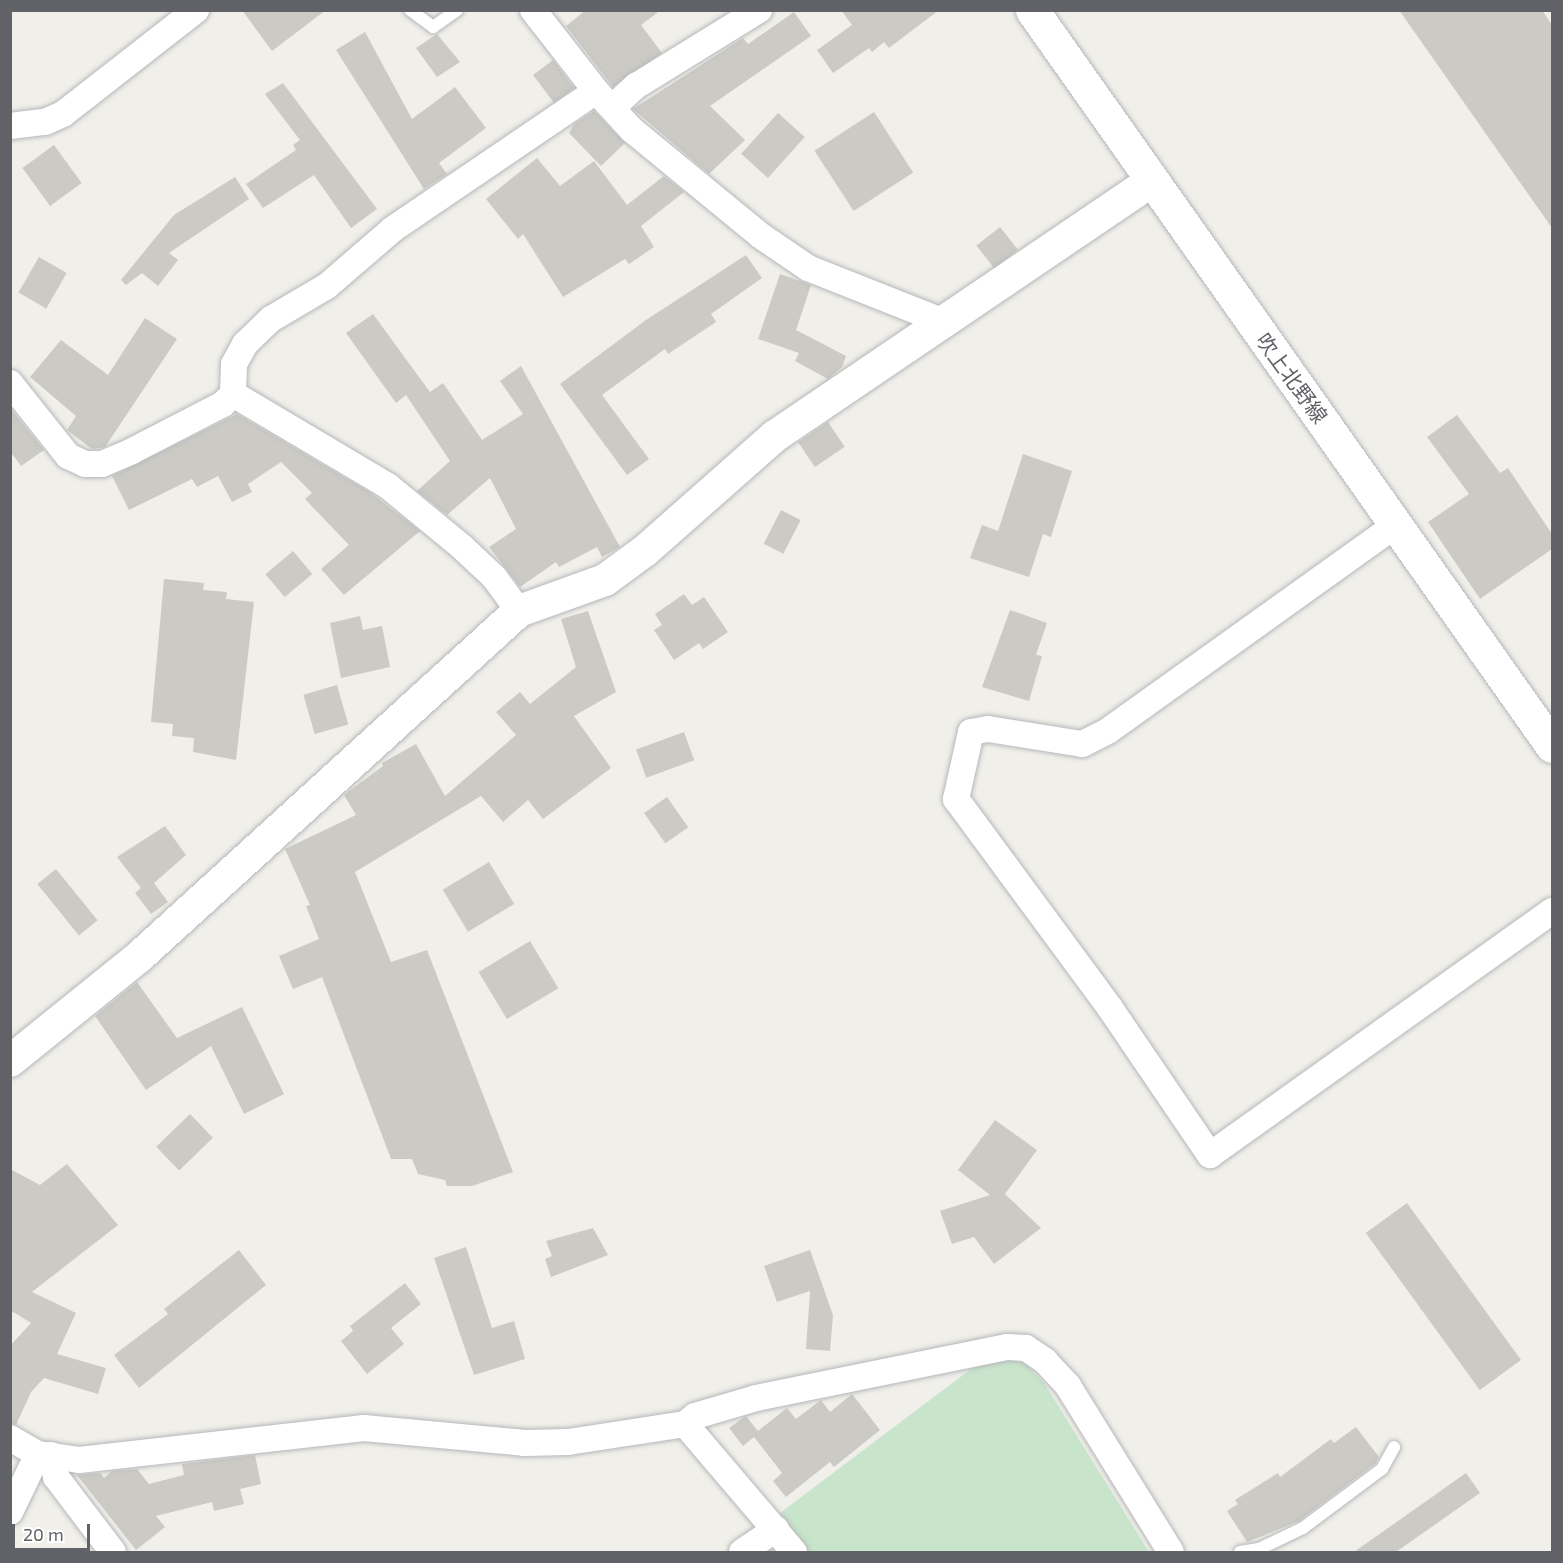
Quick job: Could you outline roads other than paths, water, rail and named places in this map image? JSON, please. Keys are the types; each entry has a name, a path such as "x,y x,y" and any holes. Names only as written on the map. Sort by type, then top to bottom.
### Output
{"main road":[{"name":"吹上北野線","path":"1032,10 1150,182 1397,524 1552,746"}],"street":[{"path":"10,126 45,122 63,114 196,10"},
{"path":"533,10 604,100 632,130 761,236 808,268 942,321"},
{"path":"10,383 68,456 86,464 102,464 132,451 223,404 233,394 234,364 245,344 271,318 327,286 393,229 604,100 636,86 759,10"},
{"path":"10,1061 140,956 519,611 605,580 646,549 775,436 1150,182"},
{"path":"233,394 388,486 462,547 494,577 519,611"},
{"path":"1397,524 1108,731 1082,744 988,729 971,732 956,799 1110,1008 1210,1155 1552,911"},
{"path":"10,1438 44,1455 79,1460 364,1428 525,1443 568,1442 685,1424 695,1416 756,1398 1007,1347 1026,1348 1045,1360 1068,1386 1171,1552"},
{"path":"685,1424 794,1552"},
{"path":"10,1512 44,1455"},
{"path":"44,1455 56,1478 113,1552"},
{"path":"742,1552 776,1529"}],"lane":[{"path":"410,10 433,27 457,10"},
{"path":"1240,1552 1259,1549 1303,1528 1382,1469 1394,1446"}]}
